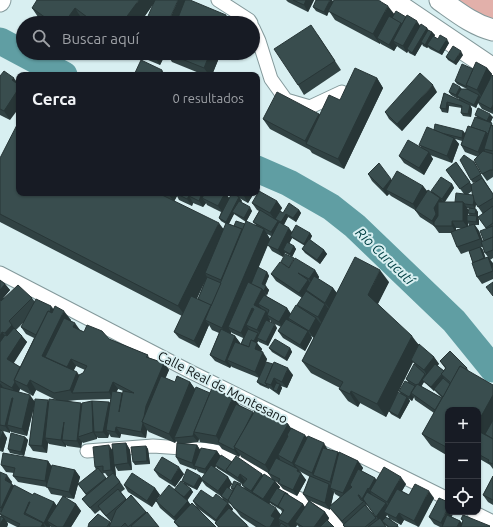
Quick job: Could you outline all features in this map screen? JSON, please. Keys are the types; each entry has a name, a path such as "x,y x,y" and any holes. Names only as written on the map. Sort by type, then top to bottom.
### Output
{"main road":[{"path":"391,0 493,69"},
{"path":"440,0 470,21 484,28 493,30"}],"street":[{"path":"218,0 244,16"},
{"path":"260,44 271,78 286,100 310,107 342,92"},
{"name":"Calle Real de Montesano","path":"0,273 191,372 445,498"},
{"path":"87,450 153,446 210,450 225,454 240,460 281,486 282,490 331,516 338,527"},
{"path":"479,515 493,522"}],"shaded area":[{"path":"457,0 493,0 493,19 487,18"}],"building":[{"path":"37,0 139,0 127,16 86,16 75,8 69,16 43,16 32,8"},
{"path":"155,0 178,0 171,16 148,16"},
{"path":"185,0 190,0 226,15 226,16 179,16"},
{"path":"293,0 306,0 304,5"},
{"path":"316,0 330,0 324,12 313,7"},
{"path":"334,0 378,0 388,6 373,34 328,11"},
{"path":"396,11 406,17 402,24 392,18"},
{"path":"407,15 417,21 403,46 393,41"},
{"path":"389,16 401,23 389,45 377,38"},
{"path":"421,24 427,28 412,53 407,49"},
{"path":"311,25 335,61 298,85 274,49"},
{"path":"428,30 432,32 425,45 421,42"},
{"path":"440,35 447,39 439,52 427,45 433,36 438,39"},
{"path":"453,46 461,51 454,62 446,57"},
{"path":"141,60 162,70 161,72 135,72"},
{"path":"184,60 207,60 204,68"},
{"path":"476,62 487,68 477,90 466,85"},
{"path":"462,64 473,69 466,85 467,87 455,81"},
{"path":"355,68 377,78 338,159 306,144 329,95 340,100"},
{"path":"4,71 14,78 12,80 16,83 16,93 4,111 0,109 0,76"},
{"path":"420,73 433,85 397,124 385,112"},
{"path":"492,75 493,105 491,109 478,102"},
{"path":"453,83 460,87 456,95 449,92"},
{"path":"461,89 467,89 479,95 474,105 457,96"},
{"path":"277,92 319,114 305,141 263,119"},
{"path":"444,93 470,105 468,114 461,113 462,106 447,102 446,109 440,108"},
{"path":"478,108 490,114 487,121 475,115"},
{"path":"475,117 492,123 488,134 471,127"},
{"path":"435,124 463,131 462,138 434,130"},
{"path":"491,125 493,126 493,151 484,149"},
{"path":"468,126 486,132 478,152 461,145"},
{"path":"16,127 16,196 164,196 219,223 178,306 0,214 0,158"},
{"path":"427,127 454,138 447,156 419,145"},
{"path":"408,140 429,152 419,168 399,156"},
{"path":"483,151 493,154 493,170 482,174 474,160"},
{"path":"464,155 474,162 481,174 471,180 460,160"},
{"path":"456,162 470,182 460,189 446,170"},
{"path":"379,163 391,179 383,189 368,174"},
{"path":"397,171 423,186 413,204 386,190"},
{"path":"441,177 452,184 442,199 431,191"},
{"path":"482,178 493,194 493,198 478,207 473,199 471,185"},
{"path":"428,190 440,198 434,208 436,214 432,221 415,210"},
{"path":"260,192 277,201 270,213 252,203 256,196 260,196"},
{"path":"456,193 473,195 473,205 465,204 463,202 455,202"},
{"path":"181,196 189,196 187,199"},
{"path":"189,196 201,196 199,201"},
{"path":"203,196 223,196 218,206 202,198"},
{"path":"230,196 239,197 226,222 219,218"},
{"path":"239,201 250,207 244,218 232,212"},
{"path":"438,202 463,202 463,221 452,221 452,226 434,226 434,222 438,216"},
{"path":"289,203 299,210 293,218 286,214 281,222 275,219 280,211 283,213"},
{"path":"493,206 493,223 486,228 478,217"},
{"path":"469,208 476,209 475,214 468,213"},
{"path":"260,210 278,221 271,232 253,222"},
{"path":"467,215 477,216 476,222 467,221"},
{"path":"236,221 245,224 243,230 234,226"},
{"path":"246,221 264,229 222,328 205,320"},
{"path":"279,222 289,228 278,250 267,245"},
{"path":"226,223 242,229 221,280 205,273"},
{"path":"474,224 480,239 457,247 451,232"},
{"path":"296,225 310,233 304,244 290,236"},
{"path":"493,226 493,237 484,241 480,231"},
{"path":"493,237 493,250 485,253 481,242"},
{"path":"309,239 324,250 317,260 302,249"},
{"path":"287,242 294,246 290,254 283,250"},
{"path":"480,247 484,258 473,263 469,251"},
{"path":"285,254 294,258 289,268 281,262"},
{"path":"355,257 380,270 368,295 412,336 377,404 351,391 350,394 339,389 343,382 302,361"},
{"path":"488,257 493,271 477,277 472,263"},
{"path":"295,258 315,270 309,279 298,273 308,280 299,293 271,274 280,262 289,268"},
{"path":"258,267 267,272 262,284 266,286 264,291 251,284"},
{"path":"314,276 333,288 325,303 306,290"},
{"path":"207,277 221,283 211,306 198,299"},
{"path":"0,280 5,284 0,290"},
{"path":"248,282 262,289 254,305 266,311 257,330 246,325 254,309 252,308 241,333 228,327"},
{"path":"493,282 493,296 486,287"},
{"path":"18,285 32,298 9,321 12,325 5,333 2,332 0,336 0,300 1,301"},
{"path":"306,291 325,304 318,317 297,305"},
{"path":"264,295 287,308 279,322 267,315 269,310 258,304"},
{"path":"191,296 211,305 194,341 174,332"},
{"path":"36,299 51,306 50,312 48,311 36,335 21,327"},
{"path":"296,305 316,318 309,331 288,318"},
{"path":"55,306 64,311 42,356 77,372 70,390 54,393 30,380 27,386 14,380 48,311 52,313"},
{"path":"64,318 75,323 73,327 84,332 87,325 102,331 109,339 148,355 146,357 164,363 146,406 141,432 116,427 115,432 106,430 112,391 122,393 119,412 123,391 134,393 113,382 109,392 72,393 79,375 83,373 87,366 71,359 67,367 45,357"},
{"path":"286,319 308,331 300,345 278,331"},
{"path":"266,320 275,324 266,342 257,338"},
{"path":"14,328 22,336 7,359 20,367 12,388 0,381 0,342 5,335 7,336"},
{"path":"221,329 235,336 225,362 210,355"},
{"path":"248,329 258,333 254,341 251,340 249,347 241,344"},
{"path":"275,339 290,348 285,358 269,348"},
{"path":"251,340 257,343 255,349 263,352 255,372 227,360 235,342 249,347"},
{"path":"419,344 434,357 424,370 411,360"},
{"path":"450,351 467,368 465,369 460,366 451,383 441,374 446,368 440,361"},
{"path":"266,362 273,364 265,383 267,385 266,386 257,382"},
{"path":"274,362 288,368 282,382 274,378 271,385 265,383"},
{"path":"414,364 425,374 418,385 406,379"},
{"path":"435,364 444,371 431,387 422,380"},
{"path":"460,366 493,385 493,395 481,417 481,407 445,407 445,446 422,434"},
{"path":"161,376 175,382 177,376 190,382 169,434 142,422"},
{"path":"443,378 450,384 443,397 434,389"},
{"path":"405,381 415,386 409,397 399,391"},
{"path":"276,383 280,384 277,391 273,390"},
{"path":"417,384 442,398 435,410 411,393"},
{"path":"0,387 30,395 22,429 7,425 13,398 5,426 0,425"},
{"path":"196,387 210,393 193,436 174,438"},
{"path":"212,388 233,397 216,436 194,432"},
{"path":"398,392 407,397 398,416 389,411"},
{"path":"35,399 48,400 42,446 29,445"},
{"path":"49,399 81,403 77,441 62,440 64,422 61,440 45,438"},
{"path":"92,401 93,432 78,437 82,403"},
{"path":"92,401 109,402 103,432 94,432"},
{"path":"236,404 253,412 234,447 234,450 218,442"},
{"path":"257,407 288,424 265,465 234,447"},
{"path":"493,420 493,439 485,434"},
{"path":"291,428 305,435 292,463 278,455"},
{"path":"0,430 3,431 0,440"},
{"path":"11,433 25,437 21,452 8,449"},
{"path":"481,433 493,439 493,464 488,462 489,460 481,456"},
{"path":"308,436 324,443 312,473 294,464"},
{"path":"126,443 128,463 114,465 112,444"},
{"path":"177,443 197,445 192,463 176,457"},
{"path":"109,445 111,470 103,471 103,466 95,467 93,447"},
{"path":"146,446 147,461 133,462 131,447"},
{"path":"201,448 217,451 205,469 194,466"},
{"path":"323,448 338,452 330,482 313,475"},
{"path":"339,452 358,461 343,493 330,488"},
{"path":"3,453 48,461 45,481 13,476 15,468 1,465"},
{"path":"221,455 232,462 226,470 228,473 215,465"},
{"path":"236,456 262,474 251,491 242,485 247,479 240,474 238,478 226,470"},
{"path":"162,457 179,467 171,481 154,470"},
{"path":"276,458 298,469 297,471 301,473 293,490 278,483 280,479 268,473"},
{"path":"52,465 75,470 69,492 46,487"},
{"path":"211,465 228,477 218,491 201,479"},
{"path":"384,467 401,477 387,502 370,491"},
{"path":"98,468 106,478 86,494 78,484"},
{"path":"187,469 200,476 194,487 182,481"},
{"path":"358,469 375,478 362,499 358,495 361,500 364,501 342,521 329,507 352,487 350,485"},
{"path":"0,472 7,475 5,480 12,484 1,508 0,507"},
{"path":"113,473 120,482 90,508 82,499"},
{"path":"132,473 155,488 147,501 124,485"},
{"path":"264,474 275,481 263,499 252,492"},
{"path":"310,476 329,484 325,503 303,494"},
{"path":"493,476 493,500 483,495"},
{"path":"181,481 191,489 184,497 174,490"},
{"path":"234,481 241,484 240,486 237,484 234,489 231,488"},
{"path":"237,484 276,508 271,516 275,518 270,527 266,527 234,508 228,500"},
{"path":"415,484 429,491 414,521 399,513 396,518 384,512 397,489 409,495"},
{"path":"14,485 33,495 34,493 54,502 44,523 25,513 29,502 24,514 43,523 41,527 18,527 20,524 0,514"},
{"path":"169,485 188,501 174,517 156,501"},
{"path":"227,487 233,491 228,500 229,501 221,496"},
{"path":"277,488 288,494 285,493 278,506 279,507 269,501"},
{"path":"118,489 126,499 106,516 98,506"},
{"path":"201,490 213,498 216,494 228,503 216,520 193,501"},
{"path":"367,492 386,503 376,517 363,499"},
{"path":"285,493 303,504 288,524 278,519 284,510 278,506"},
{"path":"131,495 146,512 128,527 125,523 121,527 109,527 116,510"},
{"path":"63,496 76,504 63,527 57,527 47,521"},
{"path":"439,498 445,501 445,514 441,523 429,517"},
{"path":"309,501 325,512 314,527 303,527 295,522"},
{"path":"192,503 216,527 180,527 174,522"},
{"path":"365,505 376,518 365,527 345,527 343,525"},
{"path":"229,508 247,525 246,527 219,527 215,523"},
{"path":"147,512 159,527 131,526"},
{"path":"98,514 110,522 107,527 88,527 89,523"},
{"path":"447,515 460,521 457,527 442,527"},
{"path":"463,515 490,526 461,527 463,520 461,519"},
{"path":"0,516 4,518 0,524"},
{"path":"386,517 398,525 396,527 389,527 382,521"},
{"path":"380,518 386,527 368,527"},
{"path":"327,520 334,527 320,527"},
{"path":"281,523 287,527 279,527"}],"waterway":[{"name":"Río Curucutí","path":"0,41 16,50"},
{"name":"Río Curucutí","path":"36,60 58,72"},
{"name":"Río Curucutí","path":"260,170 289,183 331,207 355,226 454,321 493,369"}]}
